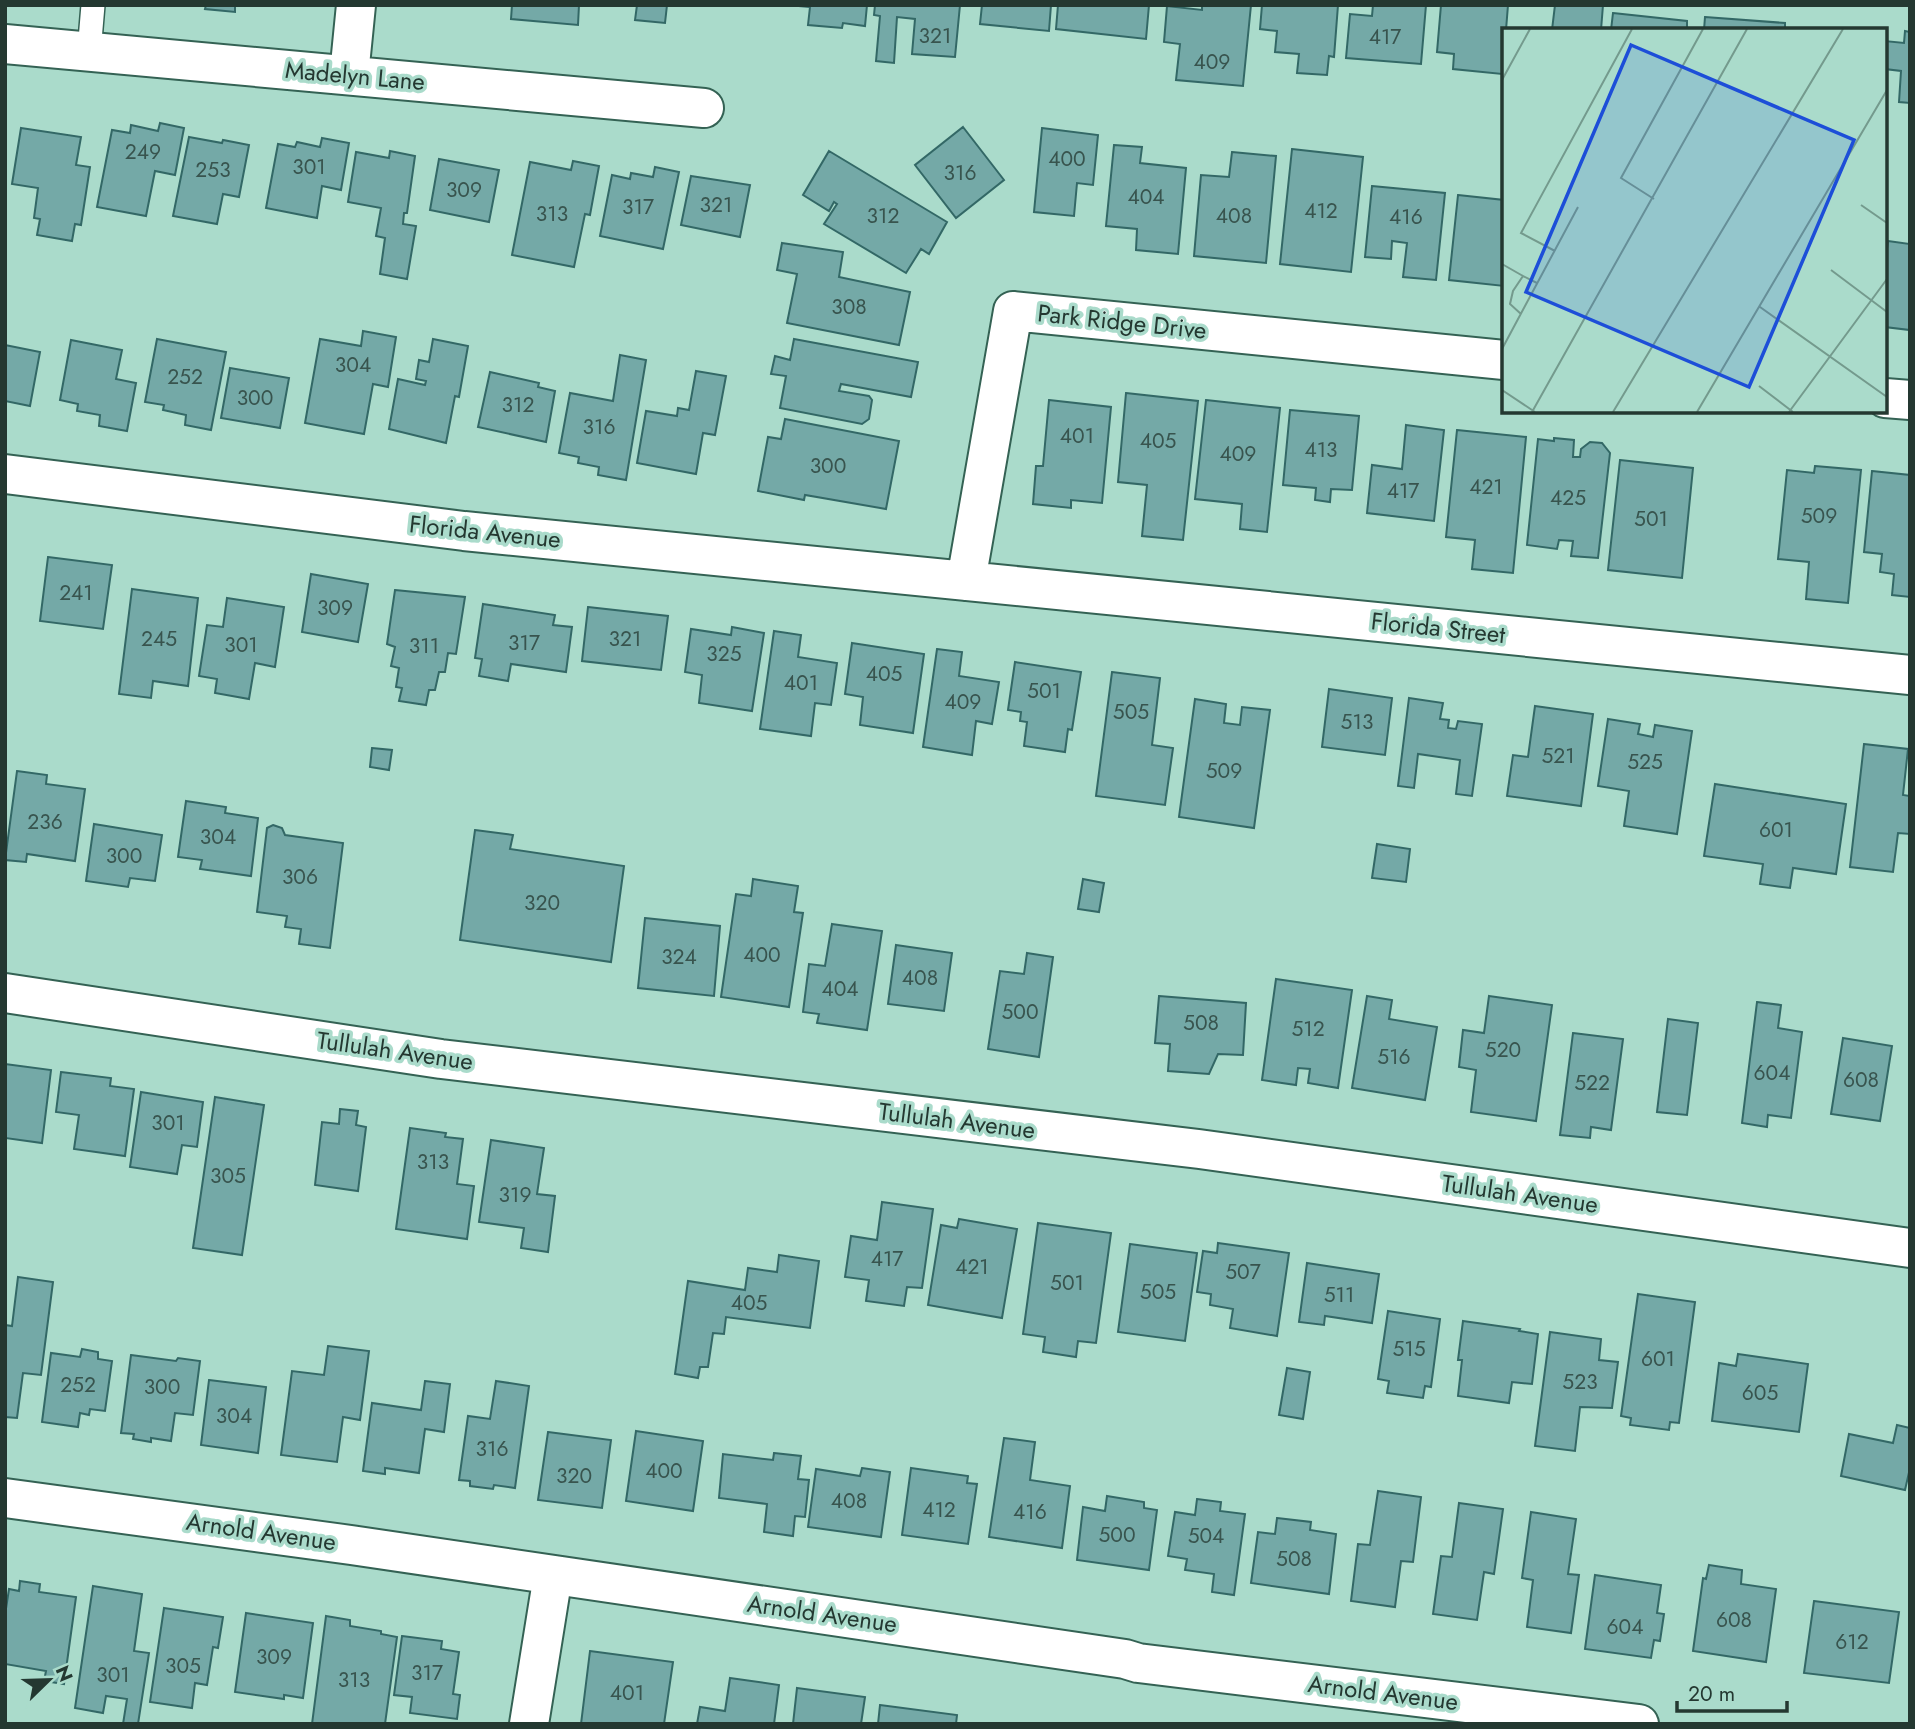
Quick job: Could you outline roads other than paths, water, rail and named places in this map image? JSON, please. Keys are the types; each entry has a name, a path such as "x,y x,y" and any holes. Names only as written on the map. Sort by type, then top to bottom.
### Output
{"street":[{"path":"349,75 356,5"},
{"name":"Madelyn Lane","path":"5,44 704,108"},
{"name":"Park Ridge Drive","path":"966,581 1013,311 1502,360"},
{"path":"1887,398 1910,400"},
{"name":"Florida Avenue","path":"5,474 464,531 966,581"},
{"name":"Florida Street","path":"966,581 1910,675"},
{"name":"Tullulah Avenue","path":"5,993 441,1059 1199,1149 1910,1248"},
{"name":"Arnold Avenue","path":"5,1499 351,1545 1138,1662 1639,1724"},
{"path":"530,1724 553,1575"}],"lane":[{"path":"89,52 93,5"}]}
